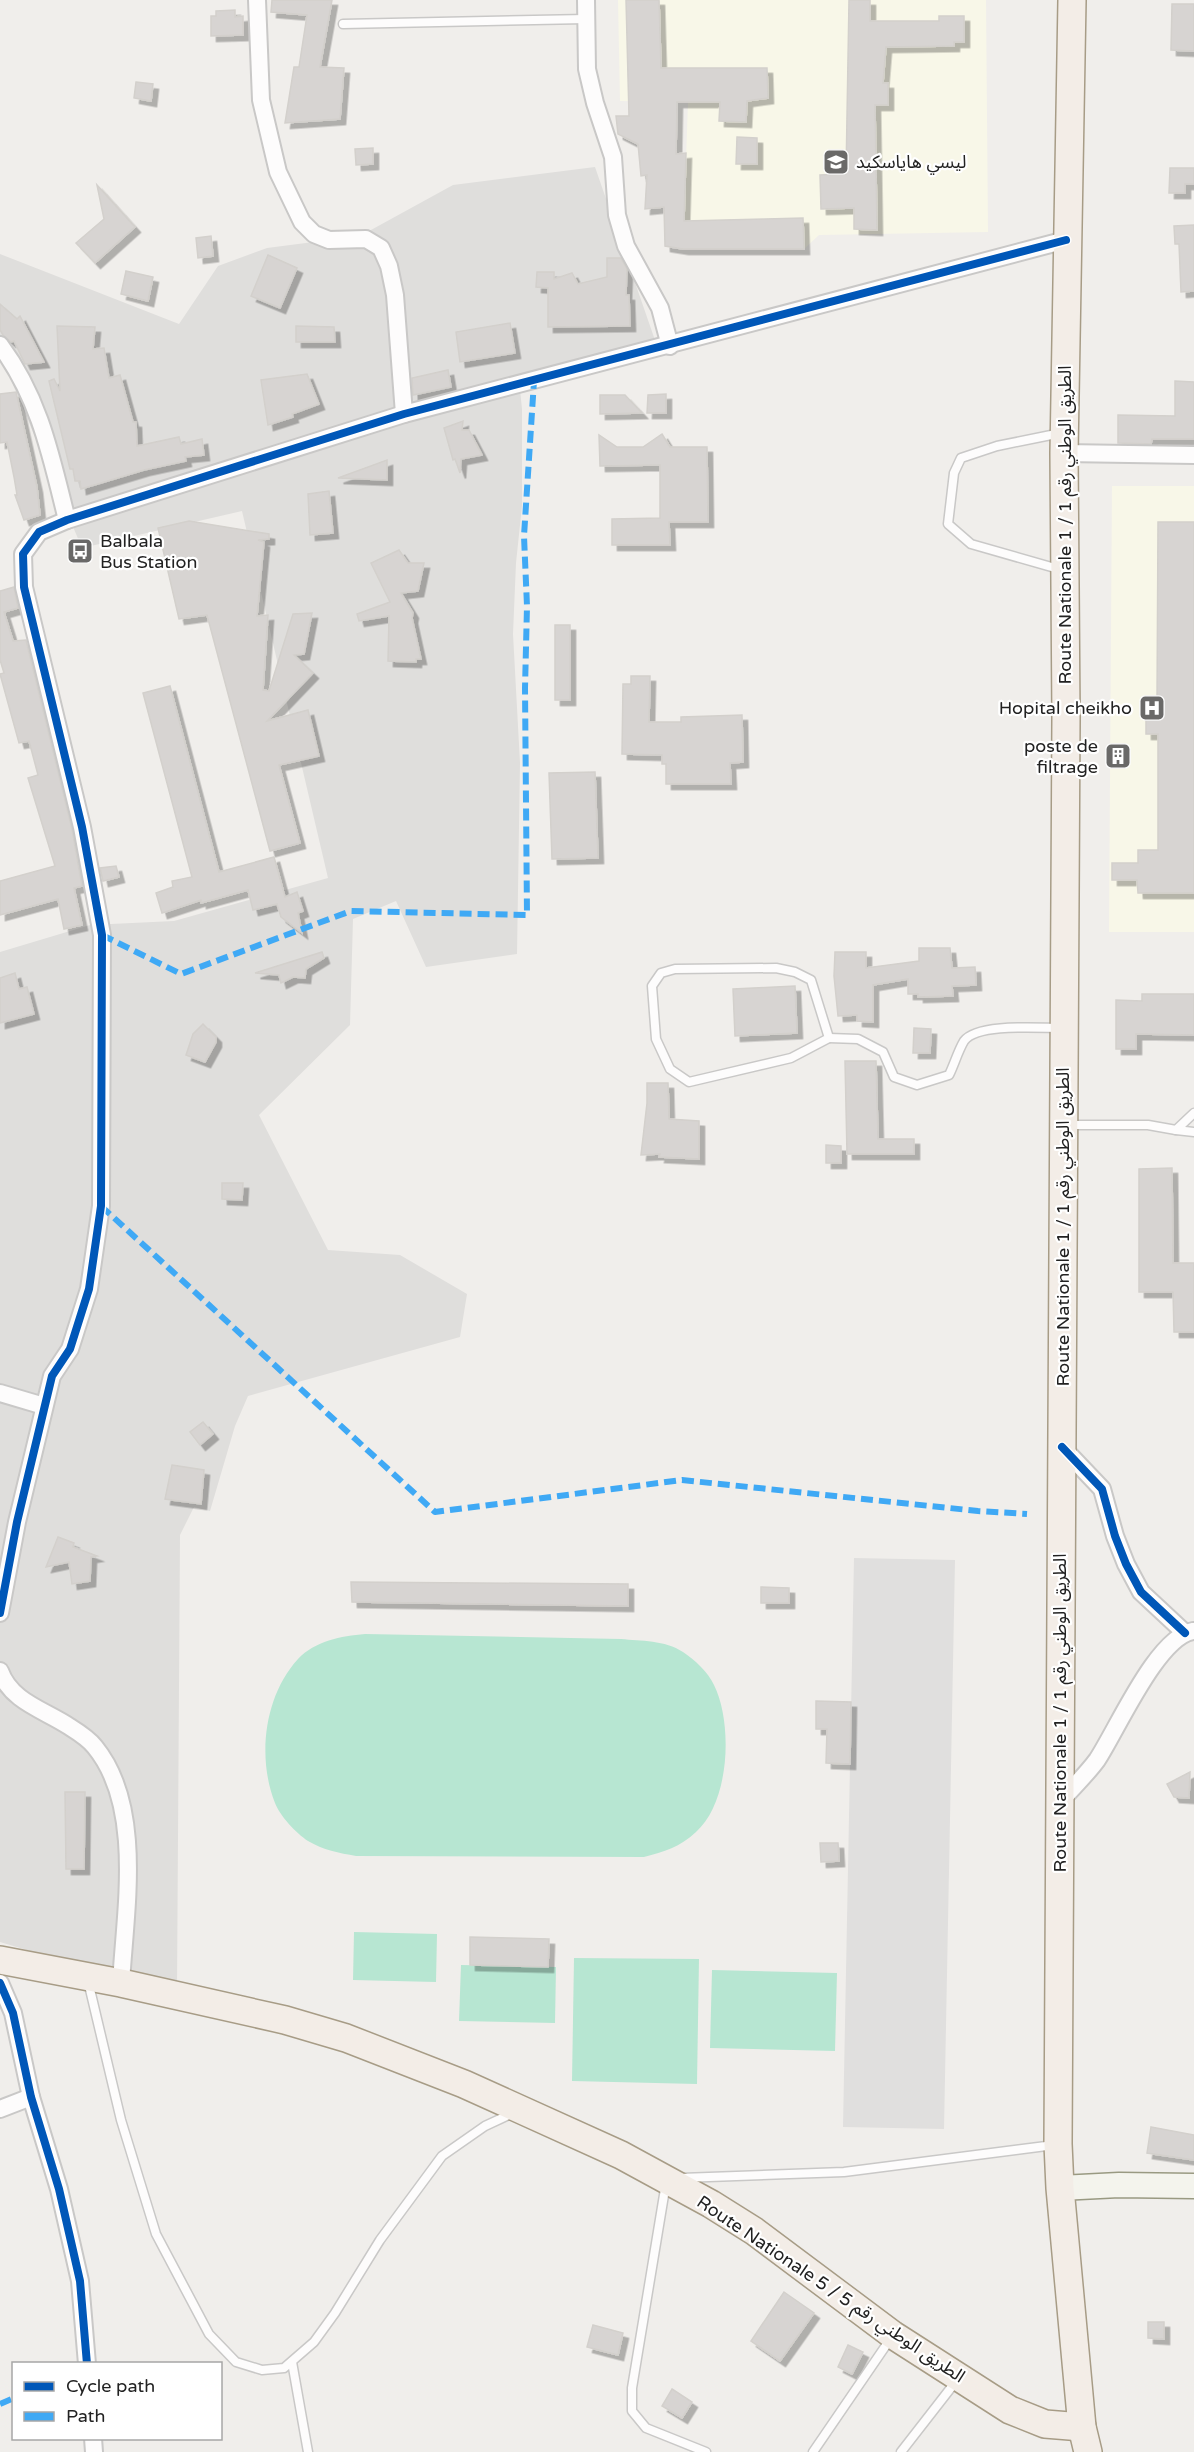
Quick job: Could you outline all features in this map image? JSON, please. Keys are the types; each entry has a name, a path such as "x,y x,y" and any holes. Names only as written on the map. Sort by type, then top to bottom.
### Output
{"main road":[{"name":"Route Nationale 1 / الطريق الوطني رقم 1","path":"1072,0 1064,443 1064,1125 1058,2144 1060,2188 1085,2440"},
{"name":"Route Nationale 5 / الطريق الوطني رقم 5","path":"0,1960 254,2012 346,2038 405,2060 522,2110 621,2155 666,2179 754,2231 893,2335 995,2401 1027,2418 1064,2427 1085,2440"}],"street":[{"path":"257,0 261,100 278,171 302,222 314,234 329,240 366,239 381,248 389,266 395,295 404,414"},
{"path":"586,0 588,69 595,103 613,156 615,199 619,223 626,246 660,308 670,346"},
{"path":"0,1613 18,1522 52,1376 70,1349 89,1289 101,1206 102,935 82,827 24,587 23,554 39,532 67,520 404,414 670,346 1066,240"},
{"path":"0,345 29,389 50,450 67,520"},
{"path":"1064,443 1194,455"},
{"path":"0,1393 44,1406"},
{"path":"1060,1803 1096,1760 1147,1673 1189,1632 1141,1592 1126,1564 1115,1536 1102,1489 1062,1447"},
{"path":"0,1671 4,1683 30,1706 68,1726 94,1746 115,1782 125,1821 128,1868 121,1983"},
{"path":"0,1983 13,2013 31,2097 59,2189 80,2281 87,2362"},
{"path":"0,2109 31,2097"},
{"path":"1060,2188 1194,2186"}],"lane":[{"path":"343,24 586,18"},
{"path":"1064,443 997,446 961,458 954,473 948,524 971,544 1065,571"},
{"path":"829,1038 810,980 795,972 776,968 675,969 661,973 652,986 656,1039 670,1069 689,1082 791,1058 829,1038 858,1039 883,1052 894,1077 917,1085 949,1075 965,1040 975,1033 995,1029 1064,1028"},
{"path":"1176,1130 1194,1113"},
{"path":"1064,1125 1148,1125 1194,1132"},
{"path":"87,1977 121,2120 156,2235 208,2334 236,2362 262,2370 284,2368 314,2342 336,2313 380,2240 442,2156 485,2126 522,2110"},
{"path":"706,2452 646,2428 632,2411 632,2388 666,2179 844,2172 1058,2144"},
{"path":"813,2452 893,2335"},
{"path":"292,2362 308,2452"},
{"path":"901,2452 959,2377"}],"shaded area":[{"name":"ليسي هاياسكيد","path":"618,0 986,0 988,232 819,235 804,249 683,249 688,102 620,101"},
{"path":"595,167 657,346 519,380 522,409 522,506 516,563 513,634 520,763 517,954 426,967 396,901 353,919 350,1025 259,1115 328,1250 400,1255 467,1294 460,1337 248,1396 235,1426 210,1511 194,1507 180,1535 177,1988 104,1973 0,1942 0,952 90,925 174,921 328,878 242,511 82,548 0,354 0,254 179,324 218,266 267,248 360,236 453,185"},
{"name":"Hopital cheikho","path":"1112,486 1194,486 1194,932 1109,932"},
{"path":"854,1558 955,1560 944,2129 843,2127"}],"green space":[{"path":"365,1634 621,1639 653,1642 676,1648 692,1659 708,1675 720,1701 726,1740 722,1782 716,1802 707,1819 684,1842 644,1857 356,1856 331,1851 314,1844 298,1834 284,1819 277,1808 269,1785 265,1747 271,1709 287,1674 305,1653 329,1640"},
{"path":"354,1932 437,1934 436,1982 353,1980"},
{"path":"574,1958 699,1959 697,2084 572,2081"},
{"path":"461,1965 556,1967 555,2023 459,2021"},
{"path":"712,1970 837,1973 835,2051 710,2048"}],"building":[{"path":"272,0 332,0 320,67 344,68 340,119 285,123 294,67 299,67 307,15 271,12"},
{"path":"626,0 659,0 661,68 767,68 768,98 747,101 746,122 719,121 720,102 677,102 676,154 686,153 684,221 803,218 804,249 683,249 665,246 664,207 645,209 647,175 641,176 638,144 618,134 616,116 629,116"},
{"path":"849,0 870,0 870,21 939,21 939,16 964,16 964,42 954,42 954,46 886,47 883,83 888,83 888,105 875,105 877,230 854,229 854,208 821,209 820,175 846,174"},
{"path":"1172,4 1194,4 1194,51 1171,50"},
{"path":"235,10 235,17 243,16 243,35 211,36 211,16 216,16 216,11"},
{"path":"136,82 153,84 151,101 134,98"},
{"path":"737,137 757,138 757,164 736,164"},
{"path":"373,148 373,164 356,165 355,149"},
{"path":"1170,168 1194,168 1194,184 1185,184 1185,193 1169,193"},
{"path":"97,185 135,227 95,263 76,243 104,219"},
{"path":"1194,225 1194,291 1181,292 1179,244 1175,244 1174,226"},
{"path":"211,236 213,256 198,258 196,238"},
{"path":"268,255 297,268 280,308 251,296"},
{"path":"607,258 621,258 627,269 626,295 629,295 630,326 548,327 548,288 536,287 537,272 554,272 554,279 572,273 578,284 607,277"},
{"path":"126,271 153,277 148,301 121,294"},
{"path":"0,304 17,319 20,316 44,362 25,364 14,341 11,342 3,335 0,330"},
{"path":"510,323 515,353 460,362 456,332"},
{"path":"57,326 95,327 93,349 104,348 109,378 120,375 133,422 136,422 137,446 179,437 181,444 202,439 204,455 185,457 186,461 144,470 81,489 80,481 75,481 73,469 70,469 49,381 54,379 60,391"},
{"path":"296,326 334,327 335,342 296,342"},
{"path":"448,370 451,387 413,395 412,378"},
{"path":"307,374 319,404 292,414 293,417 268,425 261,380"},
{"path":"1175,381 1194,382 1194,439 1152,439 1151,444 1118,443 1118,415 1175,416"},
{"path":"16,392 37,487 40,515 24,520 15,495 17,495 7,442 0,443 0,394"},
{"path":"666,394 666,413 647,413 648,395"},
{"path":"600,395 625,395 642,413 600,414"},
{"path":"463,421 462,430 469,430 482,455 461,459 460,473 455,459 453,460 444,428"},
{"path":"662,434 670,447 707,447 708,522 669,522 670,545 612,545 612,519 660,518 660,465 600,466 599,435 617,447 643,447"},
{"path":"387,460 387,480 338,478"},
{"path":"329,491 333,533 310,535 308,494"},
{"path":"189,521 269,534 269,539 258,540 264,542 257,616 268,615 263,690 269,691 293,614 312,613 304,654 294,655 313,673 267,721 308,710 319,756 279,765 300,843 270,851 207,615 179,619 158,528"},
{"path":"1158,522 1194,522 1194,893 1138,893 1137,880 1112,880 1112,863 1138,863 1138,850 1158,850 1158,734 1146,734 1146,702 1157,702"},
{"path":"399,550 408,563 424,563 418,591 401,593 413,613 412,618 421,659 416,659 416,662 388,661 389,616 359,621 357,614 390,602 371,563"},
{"path":"14,587 18,608 4,612 13,641 26,640 72,829 82,886 74,888 82,925 64,929 58,899 0,915 0,881 55,866 28,778 38,775 29,741 19,743 0,674 4,673 0,660 0,591"},
{"path":"555,625 570,625 570,700 555,700"},
{"path":"631,676 650,676 649,722 681,722 681,717 742,715 743,762 730,763 731,784 666,784 666,764 662,764 662,755 622,754 623,684 631,684"},
{"path":"170,686 219,872 274,857 285,897 297,892 303,911 298,913 302,933 281,917 277,904 253,910 248,890 201,903 201,900 162,913 156,893 173,887 172,881 192,877 143,693"},
{"path":"595,772 598,858 552,859 549,773"},
{"path":"116,866 119,877 103,881 100,868"},
{"path":"919,948 950,948 952,968 975,967 976,985 952,986 953,996 918,997 918,994 908,994 908,979 873,985 873,1022 857,1021 857,1015 838,1016 834,976 835,952 866,952 866,968 919,961"},
{"path":"322,952 324,958 306,969 305,978 293,977 281,983 279,975 255,973"},
{"path":"15,973 19,989 27,987 34,1014 0,1023 0,978"},
{"path":"795,986 797,1033 735,1036 733,989"},
{"path":"1142,994 1194,994 1194,1035 1136,1034 1136,1049 1116,1049 1116,1000 1142,1001"},
{"path":"203,1024 216,1037 216,1042 205,1062 186,1055 193,1034"},
{"path":"914,1028 931,1029 930,1053 913,1053"},
{"path":"845,1061 876,1061 878,1139 914,1139 914,1154 847,1154"},
{"path":"647,1083 668,1083 669,1119 699,1121 699,1159 659,1157 660,1154 641,1155"},
{"path":"826,1145 841,1146 841,1163 826,1163"},
{"path":"1172,1168 1173,1263 1194,1263 1194,1332 1174,1332 1173,1292 1139,1292 1139,1169"},
{"path":"222,1183 243,1183 242,1200 222,1199"},
{"path":"203,1422 213,1434 200,1445 190,1432"},
{"path":"172,1465 204,1470 201,1504 165,1499"},
{"path":"58,1537 74,1543 73,1547 97,1556 91,1557 90,1581 72,1584 69,1562 46,1567"},
{"path":"351,1582 628,1584 628,1606 352,1602"},
{"path":"761,1587 789,1588 789,1603 761,1603"},
{"path":"816,1701 851,1702 850,1764 826,1763 827,1729 816,1729"},
{"path":"1190,1772 1189,1798 1174,1797 1167,1784"},
{"path":"65,1792 85,1792 84,1869 66,1869"},
{"path":"820,1843 838,1843 839,1861 821,1862"},
{"path":"470,1937 549,1939 548,1967 470,1965"},
{"path":"1151,2127 1194,2135 1194,2160 1147,2153"},
{"path":"784,2292 814,2313 780,2361 751,2341"},
{"path":"1148,2322 1164,2322 1164,2339 1148,2338"},
{"path":"593,2325 623,2333 618,2355 587,2347"},
{"path":"848,2345 863,2352 852,2374 838,2367"},
{"path":"672,2389 692,2402 682,2418 662,2406"}],"marked path":[{"path":"102,935 181,974 351,911 527,915 525,688 527,606 524,536 534,381"},
{"path":"101,1206 435,1512 682,1480 978,1511 1027,1514"},
{"path":"0,2404 12,2399"}],"cycle path":[{"path":"0,1613 17,1522 52,1376 70,1349 89,1289 101,1206 102,935 82,827 24,587 23,554 39,532 67,520 404,414 1066,240"},
{"path":"1062,1447 1102,1489 1115,1536 1126,1564 1141,1592 1185,1633"},
{"path":"0,1983 13,2013 31,2097 59,2189 80,2281 87,2362"}],"place":[{"name":"ليسي هاياسكيد","path":"836,162"},
{"name":"Balbala Bus Station","path":"80,551"},
{"name":"Hopital cheikho","path":"1152,708"},
{"name":"poste de filtrage","path":"1118,756"}]}
